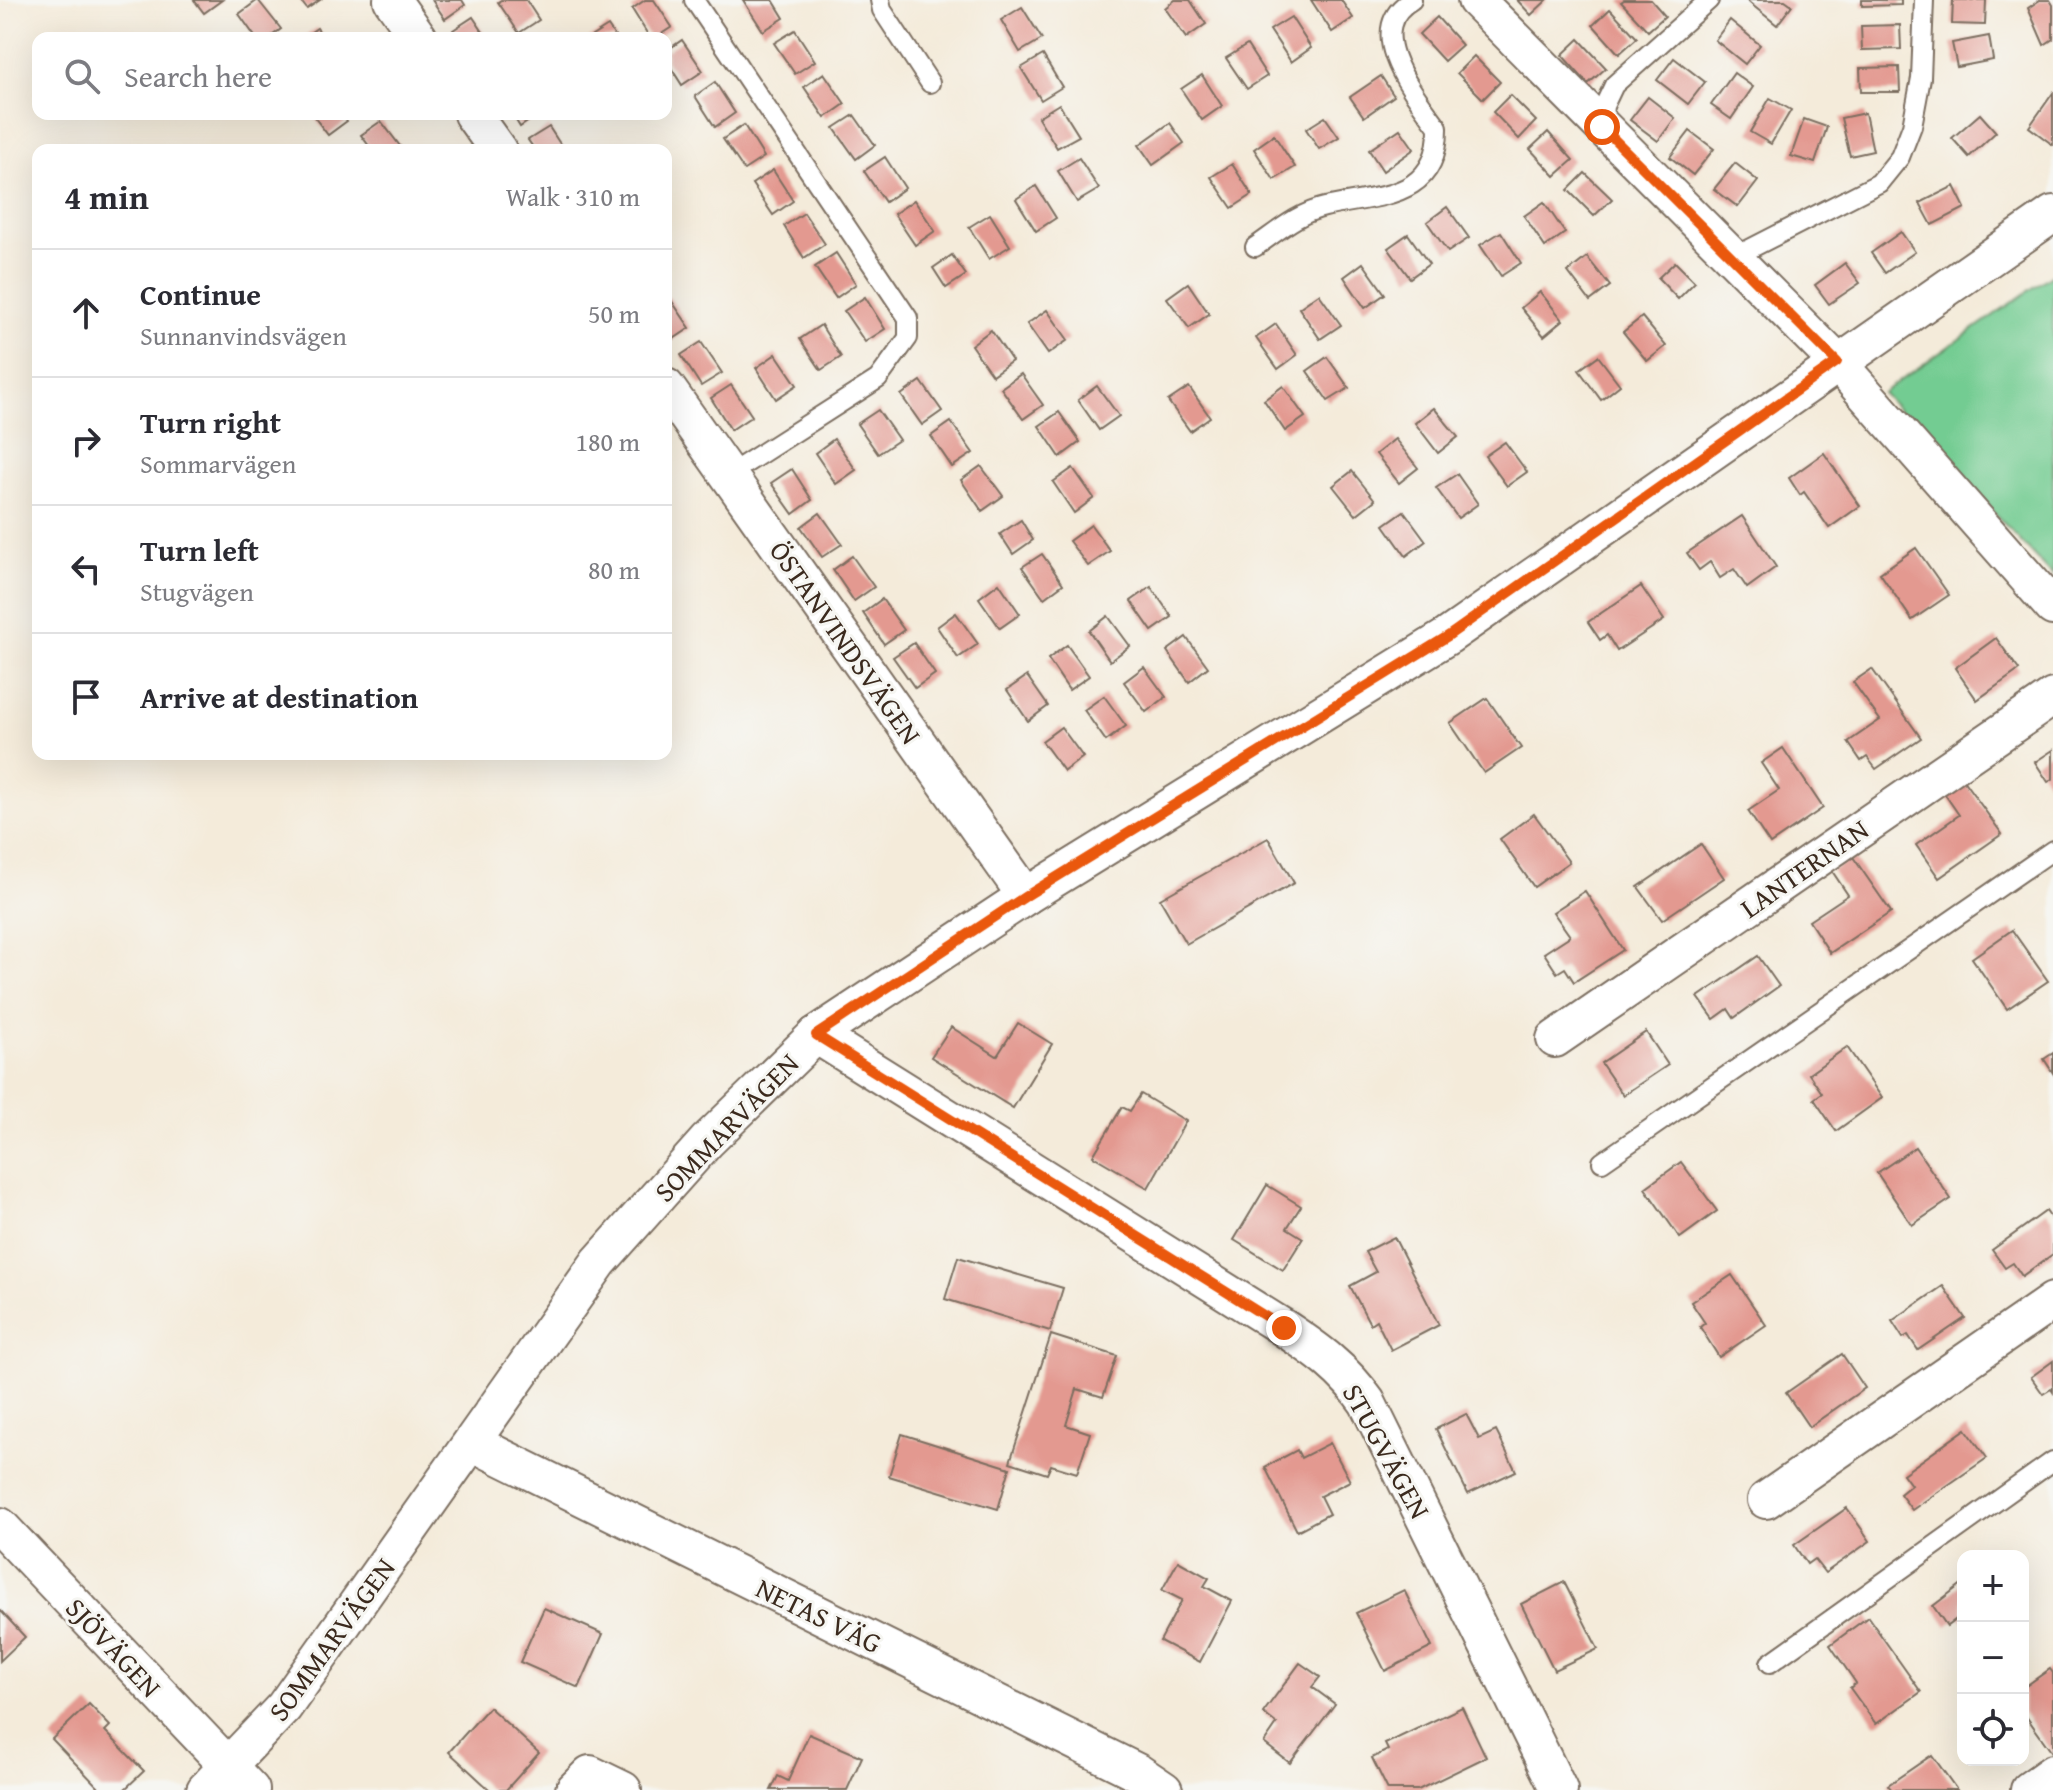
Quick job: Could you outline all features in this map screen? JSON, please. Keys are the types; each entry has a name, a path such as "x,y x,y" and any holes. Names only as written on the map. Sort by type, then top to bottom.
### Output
{"street":[{"path":"392,0 415,32"},
{"path":"1476,0 1837,362 2053,607"},
{"path":"476,120 494,144"},
{"name":"SOMMARVÄGEN","path":"228,1783 599,1262 707,1141 816,1035 1026,896 1448,636 2053,214"},
{"name":"ÖSTANVINDSVÄGEN","path":"672,396 1026,896"},
{"name":"LANTERNAN","path":"1555,1039 2053,697"},
{"name":"STUGVÄGEN","path":"816,1035 1284,1328 1332,1361 1351,1379 1367,1402 1559,1790"},
{"path":"1766,1500 2053,1301"},
{"name":"NETAS VÄG","path":"473,1443 1139,1773 1164,1790"},
{"name":"SJÖVÄGEN","path":"0,1526 228,1783"},
{"path":"2029,1790 2053,1773"},
{"path":"574,1790 590,1774 623,1790"}],"lane":[{"path":"694,0 908,318 908,338 878,379 728,475"},
{"path":"880,0 882,10 930,83"},
{"path":"1255,247 1301,215 1325,207 1381,199 1406,188 1434,160 1438,127 1394,65 1392,40 1395,19 1404,5 1412,0"},
{"path":"1602,127 1604,106 1614,85 1709,0"},
{"path":"1732,258 1879,183 1900,157 1912,126 1921,78 1924,0"},
{"path":"1602,1162 2053,850"},
{"path":"1770,1663 2053,1461"}],"green space":[{"path":"2053,274 2053,576 1882,393"}],"building":[{"path":"194,0 222,0 204,13"},
{"path":"258,0 281,29 277,32 252,32 239,14"},
{"path":"300,0 320,0 307,9"},
{"path":"432,0 462,0 465,5 445,19"},
{"path":"526,0 539,20 518,32 498,2"},
{"path":"645,0 654,0 672,27 664,32 646,32 632,9"},
{"path":"743,0 773,0 784,18 763,31"},
{"path":"1175,0 1190,0 1206,24 1186,38 1165,8"},
{"path":"1311,0 1341,0 1353,18 1332,32"},
{"path":"1517,0 1547,0 1531,15"},
{"path":"1651,0 1665,16 1648,31 1621,2"},
{"path":"1746,0 1785,0 1792,5 1777,25"},
{"path":"1862,0 1901,0 1901,5 1862,6"},
{"path":"1953,0 1986,0 1985,25 1952,24"},
{"path":"2040,0 2050,0 2053,5 2053,39 2044,45 2028,8"},
{"path":"1022,7 1042,39 1020,52 1001,20"},
{"path":"1610,9 1637,38 1619,54 1593,25"},
{"path":"473,17 483,32 454,32"},
{"path":"1291,17 1311,48 1291,62 1270,30"},
{"path":"1437,17 1462,45 1444,61 1419,34"},
{"path":"1730,20 1760,45 1745,64 1715,40"},
{"path":"1900,25 1901,49 1862,50 1861,26"},
{"path":"608,26 612,32 598,32"},
{"path":"795,30 815,61 795,74 774,43"},
{"path":"1989,36 1993,60 1957,67 1952,43"},
{"path":"1579,39 1606,68 1588,84 1562,55"},
{"path":"682,40 703,71 682,85 672,69 672,47"},
{"path":"1247,45 1267,76 1247,89 1226,58"},
{"path":"1043,55 1062,87 1041,100 1021,68"},
{"path":"1474,56 1500,82 1483,99 1457,73"},
{"path":"1674,58 1705,82 1688,104 1657,80"},
{"path":"1899,67 1900,92 1861,92 1860,68"},
{"path":"824,73 845,104 825,118 804,87"},
{"path":"1734,73 1753,87 1731,119 1711,105"},
{"path":"1202,75 1222,106 1202,120 1181,89"},
{"path":"1381,76 1394,96 1364,117 1350,97"},
{"path":"715,82 735,113 715,127 695,96"},
{"path":"2053,93 2053,145 2029,127"},
{"path":"1510,95 1536,121 1519,139 1493,112"},
{"path":"1648,97 1675,118 1658,141 1630,120"},
{"path":"1770,98 1791,110 1771,144 1750,132"},
{"path":"1059,104 1079,136 1057,148 1038,117"},
{"path":"1865,113 1873,151 1850,156 1841,118"},
{"path":"1980,114 1996,132 1969,157 1952,138"},
{"path":"854,115 875,145 856,159 834,128"},
{"path":"1325,117 1339,137 1319,149 1306,129"},
{"path":"1804,119 1827,127 1815,163 1791,156"},
{"path":"317,120 346,120 347,121 328,135"},
{"path":"516,120 530,120 520,127"},
{"path":"381,121 398,144 368,144 361,135"},
{"path":"1170,123 1184,143 1153,165 1139,145"},
{"path":"744,125 764,157 744,170 723,139"},
{"path":"549,127 560,144 531,144 528,140"},
{"path":"1400,129 1414,149 1383,171 1369,150"},
{"path":"1690,131 1714,149 1693,175 1670,157"},
{"path":"1548,132 1573,160 1555,176 1530,149"},
{"path":"1274,135 1295,167 1274,180 1254,149"},
{"path":"885,157 905,188 885,202 864,171"},
{"path":"1079,158 1099,189 1077,202 1058,171"},
{"path":"1735,163 1758,181 1738,207 1714,189"},
{"path":"1232,164 1252,195 1232,208 1211,177"},
{"path":"773,170 793,201 773,215 752,184"},
{"path":"1585,173 1612,199 1594,216 1568,190"},
{"path":"1036,186 1056,218 1036,231 1016,199"},
{"path":"1954,186 1965,208 1932,225 1920,203"},
{"path":"914,200 935,231 915,245 894,214"},
{"path":"1544,202 1565,233 1545,247 1524,216"},
{"path":"1447,207 1469,238 1448,252 1427,222"},
{"path":"804,213 825,244 804,258 784,226"},
{"path":"990,214 1010,246 989,259 969,227"},
{"path":"1501,232 1521,263 1501,276 1480,245"},
{"path":"1901,232 1915,252 1885,273 1871,253"},
{"path":"1408,234 1429,264 1410,278 1388,248"},
{"path":"836,253 856,284 836,298 815,267"},
{"path":"952,255 966,275 946,288 933,268"},
{"path":"1587,257 1610,286 1590,301 1568,272"},
{"path":"1675,262 1695,282 1678,299 1658,278"},
{"path":"1363,263 1385,294 1365,308 1344,277"},
{"path":"1845,263 1860,283 1829,304 1815,285"},
{"path":"1188,283 1209,314 1189,328 1167,298"},
{"path":"1540,292 1563,320 1544,336 1521,308"},
{"path":"1319,294 1341,325 1320,339 1299,308"},
{"path":"865,297 885,329 865,342 844,311"},
{"path":"672,301 690,328 672,340"},
{"path":"1047,310 1068,340 1048,354 1027,324"},
{"path":"1642,317 1666,346 1647,361 1623,332"},
{"path":"1276,324 1297,355 1278,369 1256,338"},
{"path":"821,325 841,357 821,370 800,339"},
{"path":"991,330 1012,361 992,375 971,345"},
{"path":"701,342 722,373 701,386 681,355"},
{"path":"776,354 797,385 776,399 756,368"},
{"path":"1598,356 1620,385 1601,400 1579,370"},
{"path":"1327,357 1349,388 1328,401 1307,371"},
{"path":"1021,374 1043,405 1023,419 1001,388"},
{"path":"921,381 942,411 922,425 901,395"},
{"path":"731,385 752,416 731,430 711,398"},
{"path":"1097,386 1119,416 1099,430 1078,400"},
{"path":"1283,386 1305,417 1285,431 1264,400"},
{"path":"1189,387 1210,417 1190,431 1168,401"},
{"path":"1434,408 1458,437 1438,453 1415,423"},
{"path":"878,410 899,440 878,454 857,424"},
{"path":"1059,412 1080,442 1060,457 1039,426"},
{"path":"951,422 973,453 952,467 931,436"},
{"path":"834,439 856,470 836,484 815,453"},
{"path":"1395,439 1418,468 1399,483 1376,454"},
{"path":"1505,442 1527,472 1507,486 1485,456"},
{"path":"1824,453 1860,506 1829,528 1804,492 1800,495 1789,478"},
{"path":"981,466 1003,496 982,511 961,480"},
{"path":"1073,468 1094,498 1074,513 1053,482"},
{"path":"792,469 812,500 793,514 771,483"},
{"path":"1352,471 1375,500 1356,515 1333,486"},
{"path":"1457,474 1478,504 1458,518 1436,488"},
{"path":"1404,511 1426,541 1406,556 1384,525"},
{"path":"820,513 842,544 822,557 801,527"},
{"path":"1742,516 1776,567 1747,588 1734,569 1720,578 1710,562 1699,570 1687,553"},
{"path":"1021,520 1033,540 1013,554 1000,534"},
{"path":"1091,525 1110,551 1088,566 1069,541"},
{"path":"1916,548 1949,595 1912,620 1880,573"},
{"path":"1042,554 1063,584 1044,598 1022,567"},
{"path":"852,556 874,587 854,601 833,570"},
{"path":"999,583 1020,614 1000,628 979,598"},
{"path":"1641,586 1664,620 1617,651 1607,635 1600,640 1588,622"},
{"path":"1151,587 1172,617 1152,631 1131,601"},
{"path":"882,599 904,630 884,644 863,613"},
{"path":"956,613 978,644 958,658 937,627"},
{"path":"1108,616 1130,646 1110,661 1089,631"},
{"path":"1186,637 1208,667 1189,682 1167,651"},
{"path":"1996,638 2019,670 1977,700 1955,668"},
{"path":"914,643 935,674 915,688 893,657"},
{"path":"1067,645 1089,676 1069,690 1048,659"},
{"path":"1144,667 1166,697 1146,712 1124,682"},
{"path":"1872,669 1921,738 1876,769 1867,757 1861,761 1848,742 1880,720 1853,682"},
{"path":"1027,676 1048,706 1028,721 1007,690"},
{"path":"1104,696 1126,726 1106,741 1084,710"},
{"path":"1487,698 1521,748 1484,773 1450,723"},
{"path":"1061,727 1083,757 1064,771 1042,741"},
{"path":"1783,748 1823,808 1770,844 1748,811 1779,790 1761,763"},
{"path":"2053,750 2053,779 2048,782 2035,762"},
{"path":"1963,780 2002,834 1939,878 1916,845 1959,815 1944,793"},
{"path":"1534,814 1569,862 1534,887 1500,839"},
{"path":"1268,838 1294,883 1186,944 1160,899"},
{"path":"1701,844 1724,878 1662,920 1638,887"},
{"path":"1853,857 1891,912 1830,953 1809,921 1848,895 1832,871"},
{"path":"1585,891 1623,950 1574,982 1565,968 1557,973 1544,953 1570,936 1553,912"},
{"path":"2012,930 2048,981 2007,1009 1972,958"},
{"path":"1758,956 1779,986 1734,1018 1728,1009 1714,1019 1698,997"},
{"path":"1018,1023 1052,1044 1013,1108 931,1057 951,1027 997,1056"},
{"path":"1646,1032 1668,1065 1623,1095 1601,1063"},
{"path":"1847,1047 1882,1098 1836,1131 1814,1099 1822,1093 1809,1074"},
{"path":"2053,1053 2053,1073 2044,1059"},
{"path":"1141,1094 1186,1121 1148,1188 1093,1156 1122,1107 1130,1111"},
{"path":"1915,1147 1951,1199 1912,1225 1877,1173"},
{"path":"1681,1162 1717,1211 1680,1238 1645,1188"},
{"path":"1267,1185 1301,1206 1287,1228 1303,1238 1283,1270 1234,1240"},
{"path":"2046,1211 2053,1221 2053,1254 2022,1276 2013,1263 2005,1268 1992,1250"},
{"path":"1394,1237 1439,1325 1391,1350 1376,1320 1370,1324 1350,1286 1376,1272 1365,1252"},
{"path":"958,1257 1063,1288 1050,1331 945,1299"},
{"path":"1732,1275 1766,1325 1719,1357 1700,1327 1705,1323 1691,1302"},
{"path":"1943,1286 1965,1318 1918,1350 1908,1335 1903,1338 1892,1321"},
{"path":"1051,1335 1117,1356 1103,1397 1077,1389 1066,1425 1090,1433 1077,1473 1051,1465 1047,1474 1010,1462"},
{"path":"1842,1354 1865,1388 1809,1427 1786,1393"},
{"path":"2053,1361 2053,1392 2051,1389 2043,1394 2031,1377"},
{"path":"1466,1414 1479,1439 1496,1431 1516,1471 1468,1494 1436,1429"},
{"path":"1966,1429 1987,1458 1912,1510 1900,1494 1911,1485 1903,1474"},
{"path":"902,1434 1010,1468 998,1509 889,1476"},
{"path":"1330,1443 1350,1481 1320,1496 1329,1514 1297,1531 1265,1467 1297,1450 1301,1458"},
{"path":"1847,1508 1870,1541 1825,1573 1814,1559 1807,1564 1794,1545"},
{"path":"1178,1561 1209,1578 1204,1586 1232,1601 1200,1662 1160,1641 1182,1600 1162,1590"},
{"path":"1564,1582 1598,1649 1554,1670 1521,1604"},
{"path":"1957,1588 1957,1618 1947,1626 1933,1606"},
{"path":"1404,1590 1432,1647 1385,1671 1356,1613"},
{"path":"544,1608 603,1634 579,1688 520,1662"},
{"path":"0,1610 25,1637 0,1661"},
{"path":"1868,1617 1921,1692 1876,1724 1850,1688 1856,1683 1830,1645"},
{"path":"1300,1663 1320,1677 1312,1687 1335,1704 1290,1763 1264,1743 1277,1724 1263,1713"},
{"path":"2050,1669 2053,1673 2053,1754 2029,1720 2029,1684"},
{"path":"89,1704 110,1726 105,1731 144,1771 124,1790 101,1790 52,1739"},
{"path":"489,1707 539,1753 506,1790 490,1790 449,1752"},
{"path":"1462,1707 1486,1757 1418,1790 1388,1790 1372,1758 1388,1750 1385,1744"},
{"path":"809,1734 862,1757 847,1790 771,1790 778,1776 788,1781"},
{"path":"1932,1755 1957,1790 1892,1790 1888,1785"}],"route":[{"path":"1284,1328 816,1035 1026,896 1448,636 1837,362 1602,127"}]}
